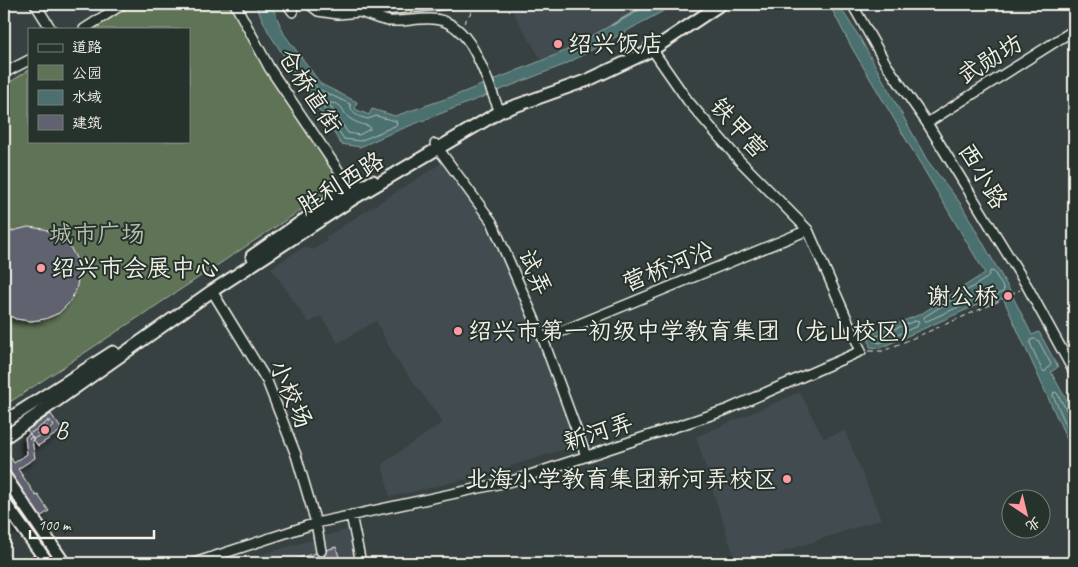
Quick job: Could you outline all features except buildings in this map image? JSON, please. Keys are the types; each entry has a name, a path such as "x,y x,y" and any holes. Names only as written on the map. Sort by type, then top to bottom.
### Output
{"main road":[{"name":"胜利西路","path":"437,146 498,107 651,48 710,4"},
{"name":"胜利西路","path":"4,422 113,352 353,192 502,111 588,80 651,48 721,4"},
{"name":"胜利西路","path":"4,438 353,192"},
{"path":"4,474 64,563"},
{"path":"4,502 48,563"}],"street":[{"path":"34,4 50,28"},
{"path":"86,28 122,4"},
{"name":"仓桥直街","path":"235,4 270,69 353,192"},
{"path":"309,4 318,11 338,14 450,4"},
{"name":"西小路","path":"852,4 886,64 927,123 1027,286 1074,372"},
{"path":"360,12 388,21 434,18 442,20 460,31 476,54 498,107"},
{"name":"武勋坊","path":"927,123 1074,30"},
{"name":"铁甲营","path":"651,48 695,109 739,160 808,230"},
{"path":"4,73 28,61"},
{"name":"试弄","path":"437,146 492,222 542,339 586,456"},
{"path":"808,230 861,351"},
{"name":"营桥河沿","path":"542,339 808,230"},
{"name":"小校场","path":"212,291 267,381 296,455 316,523 321,551"},
{"name":"新河弄","path":"194,563 316,523 512,481 726,410 861,351"},
{"path":"351,515 362,563"}],"path":[{"path":"460,31 469,17 473,4"},
{"path":"861,351 883,351 995,303 1022,289"},
{"path":"29,438 50,424 44,415"}],"shaded area":[{"name":"绍兴饭店","path":"508,4 661,4 543,63"},
{"name":"绍兴市第一初级中学教育集团（龙山校区）","path":"445,161 492,222 577,445 480,476 390,497 382,464 443,422 394,356 376,321 338,343 321,316 309,323 271,268 304,247 313,250 327,241 325,237"},
{"name":"北海小学教育集团新河弄校区","path":"800,392 823,438 845,431 881,519 750,563 736,563 696,437"},
{"path":"349,529 357,563 233,563"}],"green space":[{"name":"城市广场","path":"131,4 235,4 348,179 4,406 4,86 28,71 28,142 190,142 190,28 95,28"}],"water":[{"path":"255,4 271,4 284,34 321,84 357,102 355,109 369,115 372,109 395,116 454,96 563,52 649,4 676,4 566,64 360,147 341,144 269,33"},
{"path":"829,4 838,4 860,38 927,160 961,204 1009,289 1032,335 1039,332 1058,367 1051,372 1072,410 1074,419 1074,455 1003,298 988,304 986,301 880,348 870,347 868,335 921,314 985,273 852,48"}],"waterway":[{"path":"612,25 642,8"}],"place":[{"name":"绍兴饭店","path":"558,44"},
{"name":"绍兴市会展中心","path":"41,268"},
{"name":"谢公桥","path":"1008,296"},
{"name":"绍兴市第一初级中学教育集团（龙山校区）","path":"458,331"},
{"name":"B","path":"45,430"},
{"name":"北海小学教育集团新河弄校区","path":"787,479"}]}
